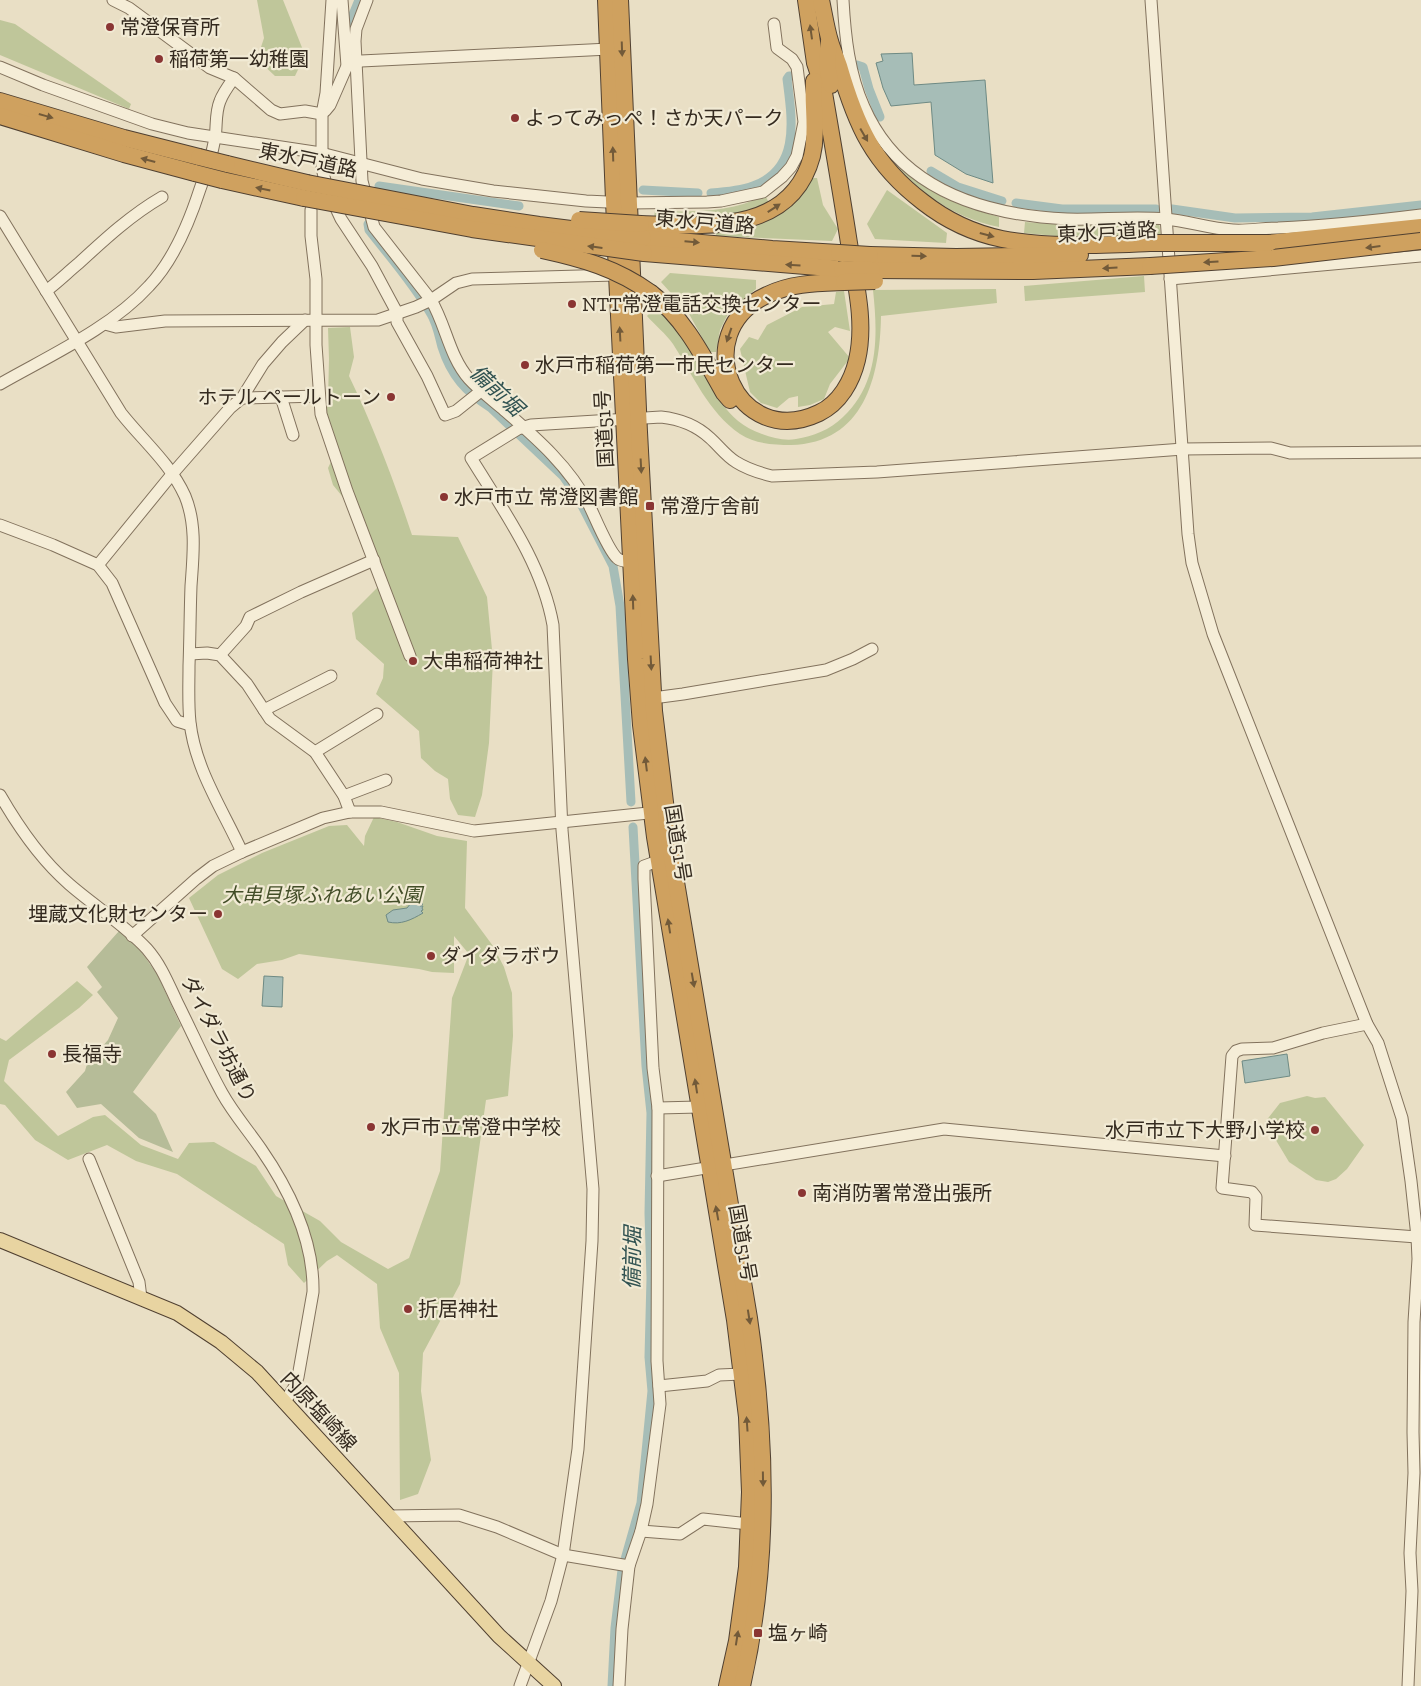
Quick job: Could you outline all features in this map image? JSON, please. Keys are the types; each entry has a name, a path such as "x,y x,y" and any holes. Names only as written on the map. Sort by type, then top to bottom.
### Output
{"highway":[{"name":"国道51号","path":"606,0 622,203 617,275 632,418 654,698 658,861 699,1107 716,1167 742,1374 749,1454 747,1567 727,1686"},
{"name":"国道51号","path":"620,0 622,203 632,418 632,562 636,659 658,812 716,1167 757,1373 763,1454 763,1527 760,1567 751,1646 742,1686"},
{"path":"806,0 815,63 823,87 857,290 860,336 857,360 851,378 841,396 826,410 807,419 794,421 776,420 748,407 734,390 726,368 726,344 733,325 739,316 756,301 778,290 810,283 842,268 872,269"},
{"path":"821,0 830,41 851,107 860,129 871,148 897,181 942,216 980,233 1024,242 1086,245 1150,253 1421,227"},
{"path":"358,209 397,224 470,238 516,244 584,259 621,274 651,292 672,311 683,324 724,393 742,414 773,428 792,430 811,427 829,419 849,400 857,386 868,353 868,328 856,235 827,65 830,41"},
{"path":"642,238 702,226 742,221 762,215 787,198 799,184 812,156 815,63"},
{"name":"東水戸道路","path":"0,101 124,138 227,164 307,197 402,203 538,217 642,238"},
{"name":"東水戸道路","path":"0,116 124,154 222,180 358,209 515,236 642,238 772,249 842,268 1034,276 1150,253"},
{"name":"東水戸道路","path":"872,269 956,257 1150,253 1273,258 1421,241"}],"main road":[{"name":"内原塩崎線","path":"0,1240 177,1313 221,1342 257,1372 499,1636 554,1686"}],"street":[{"path":"113,0 129,8 210,68 234,78 271,110 280,114 305,111 322,114"},
{"path":"332,0 326,93 322,114 321,153 322,168 332,202 372,266 397,313 397,322 446,415 456,411 476,396"},
{"path":"342,0 352,65 358,163 374,228 437,310 459,366 469,379 476,396 572,477 583,493 617,558 632,562"},
{"path":"322,114 330,105 352,65 356,29 367,0"},
{"path":"842,0 846,40 857,89 864,108 885,142 908,167 922,178 954,196 1008,214 1067,219 1166,219 1235,230 1319,226 1421,215"},
{"path":"1151,0 1188,534 1192,563 1213,634 1367,1024 1378,1042 1400,1110 1416,1182 1418,1259 1414,1331 1414,1473 1410,1553 1416,1645 1408,1686"},
{"path":"0,67 43,85 152,124 188,133 321,153 397,174 529,195 622,203 721,201 763,192 772,186 791,167 797,156 804,122 797,67 792,58 777,48 774,24"},
{"path":"352,65 361,62 609,49"},
{"path":"0,384 105,324 150,286 187,226 201,188 215,137 215,125 220,101 234,78"},
{"path":"46,291 59,282 123,223 162,197"},
{"path":"307,197 316,279 311,320 321,414 341,474 410,656"},
{"path":"0,216 4,231 46,291 121,412 134,429 161,457 173,473 186,498 192,521 194,551 188,708 190,725 200,764 207,782 242,852"},
{"path":"1170,279 1421,256"},
{"path":"105,324 116,327 165,321 378,320 416,307 429,301 456,283 472,279 617,275"},
{"path":"98,565 173,473 230,408 242,398 263,364 282,342 311,320"},
{"path":"242,398 259,396 319,396"},
{"path":"281,397 293,435"},
{"path":"520,1686 551,1601 563,1555 578,1449 594,1189 562,822 553,625 550,610 534,564 471,458 517,431 539,425 661,417 678,419 695,426 709,436 735,462 759,473 772,476 877,472 1183,449 1271,448 1290,453 1421,452"},
{"path":"0,526 53,545 98,565 112,583 165,703 177,721 190,725"},
{"path":"220,655 246,626 250,617 300,592 374,560"},
{"path":"654,698 826,670 872,649"},
{"path":"190,654 207,653 220,655 247,684 270,719 315,752 344,796 350,812"},
{"path":"264,710 331,676"},
{"path":"315,752 377,714"},
{"path":"344,796 386,780"},
{"name":"ダイダラ坊通り","path":"0,795 20,828 44,859 68,883 147,949 161,968 223,1094 277,1172 300,1220 307,1243 313,1292 298,1377 295,1386 284,1403"},
{"path":"132,936 205,872 224,860 323,818 350,812 381,812 474,832 658,812"},
{"path":"619,1686 625,1565 641,1531 650,1487 660,1404 657,1360 658,1108 653,1068 644,880 644,866 658,861"},
{"path":"1367,1024 1323,1033 1274,1048 1242,1049 1236,1051 1232,1056 1222,1188 1252,1192 1256,1197 1254,1224 1417,1237"},
{"path":"658,1108 699,1107"},
{"path":"657,1176 944,1129 1225,1156"},
{"path":"89,1160 138,1282 141,1298"},
{"path":"659,1386 707,1381 719,1376 742,1374"},
{"path":"389,1516 459,1514 497,1527 563,1555 625,1565"},
{"path":"641,1531 680,1534 704,1520 749,1524"}],"green space":[{"path":"257,0 283,0 305,55 295,76 275,76 257,59 264,38"},
{"path":"0,20 15,24 131,104 129,109 0,55"},
{"path":"887,151 927,188 957,203 999,217 999,227 965,216 935,200 897,166 885,152"},
{"path":"812,178 817,178 823,205 838,229 832,241 716,236 716,232 756,226 783,211"},
{"path":"887,190 947,233 946,243 875,239 867,224"},
{"path":"765,195 769,203 742,213 713,217 654,217 655,211 698,211 725,208 752,201"},
{"path":"1025,222 1078,226 1159,223 1161,236 1077,238 1024,233"},
{"path":"670,273 756,280 756,289 729,312 720,330 716,352 710,352 688,312 661,282"},
{"path":"1144,276 1145,292 1025,301 1024,286"},
{"path":"996,289 997,303 881,316 877,362 863,403 851,419 836,433 816,441 791,445 758,442 740,434 729,425 710,404 673,344 647,316 656,306 673,323 691,349 721,402 738,421 766,435 792,440 815,434 833,426 855,404 864,389 870,374 875,341 873,290"},
{"path":"844,291 850,331 835,327 828,332 850,358 830,384 824,399 810,405 798,407 798,396 789,398 777,408 761,403 750,392 740,349 749,337 758,340 767,325 802,307 834,304 836,292"},
{"path":"350,327 354,357 349,376 383,455 412,535 458,537 487,597 493,660 489,743 482,795 475,817 458,815 450,799 448,779 435,771 421,758 419,731 376,694 383,678 384,664 356,639 352,613 386,579 364,523 333,485 328,468 338,447 315,418 328,401 328,328"},
{"name":"大串貝塚ふれあい公園","path":"374,817 397,822 437,836 467,841 465,908 493,946 504,967 512,993 513,1036 508,1096 486,1100 460,1284 423,1353 421,1391 431,1460 418,1494 400,1500 399,1373 380,1328 377,1284 337,1255 327,1261 304,1283 288,1265 284,1244 177,1174 136,1161 107,1145 68,1160 35,1140 5,1105 0,1104 0,1038 6,1041 77,981 93,995 79,1008 9,1060 4,1081 58,1136 93,1117 105,1115 141,1145 178,1159 189,1143 214,1142 256,1166 276,1196 320,1221 341,1242 388,1269 409,1258 440,1171 452,998 469,954 454,936 454,973 432,972 299,954 282,960 257,964 238,979 222,969 189,898 218,875 262,853 329,826 347,825 364,846 365,836"},
{"path":"119,931 140,950 157,974 181,1026 133,1092 156,1114 173,1152 139,1138 101,1104 77,1108 66,1092 85,1071 87,1064 108,1040 118,1018 97,992 102,987 87,967"},
{"path":"1307,1096 1315,1098 1325,1097 1364,1145 1347,1169 1336,1179 1328,1182 1316,1180 1289,1162 1265,1122 1280,1103"}],"water":[{"path":"912,53 914,85 985,80 993,183 966,174 935,155 931,102 891,106 883,88 876,63 883,61 881,54"},
{"path":"421,897 422,900 419,903 423,904 420,906 423,906 421,911 423,913 406,921 388,922 386,915 393,910 407,908"},
{"path":"264,976 283,977 282,1007 262,1006"},
{"path":"1287,1054 1290,1076 1245,1083 1242,1061"}],"waterway":[{"name":"備前堀","path":"348,35 350,22 359,0"},
{"path":"857,65 863,67 880,117"},
{"path":"711,193 727,192 753,186 768,178 779,168 786,155 790,141 791,110 787,79 789,76 792,76"},
{"path":"931,171 958,187 1002,201"},
{"path":"379,186 519,206"},
{"path":"643,190 698,193"},
{"path":"1016,203 1062,209 1156,209"},
{"path":"1172,209 1235,218 1312,217 1421,205"},
{"name":"備前堀","path":"368,224 369,230 409,281 431,314 442,347 455,375 474,396 491,408 563,476 577,496 613,566 620,606 631,802"},
{"name":"備前堀","path":"612,1686 615,1628 622,1570 641,1503 652,1391 649,1357 651,1113 646,1066 633,827"}],"place":[{"name":"常澄保育所","path":"110,27"},
{"name":"稲荷第一幼稚園","path":"159,59"},
{"name":"よってみっぺ！さか天パーク","path":"515,118"},
{"name":"NTT常澄電話交換センター","path":"572,304"},
{"name":"水戸市稲荷第一市民センター","path":"525,365"},
{"name":"ホテル ペールトーン","path":"391,397"},
{"name":"水戸市立 常澄図書館","path":"444,497"},
{"name":"常澄庁舎前","path":"650,506"},
{"name":"大串稲荷神社","path":"413,661"},
{"name":"埋蔵文化財センター","path":"218,914"},
{"name":"ダイダラボウ","path":"431,956"},
{"name":"長福寺","path":"52,1054"},
{"name":"水戸市立常澄中学校","path":"371,1127"},
{"name":"水戸市立下大野小学校","path":"1315,1130"},
{"name":"南消防署常澄出張所","path":"802,1193"},
{"name":"折居神社","path":"408,1309"},
{"name":"塩ヶ崎","path":"758,1633"}]}
